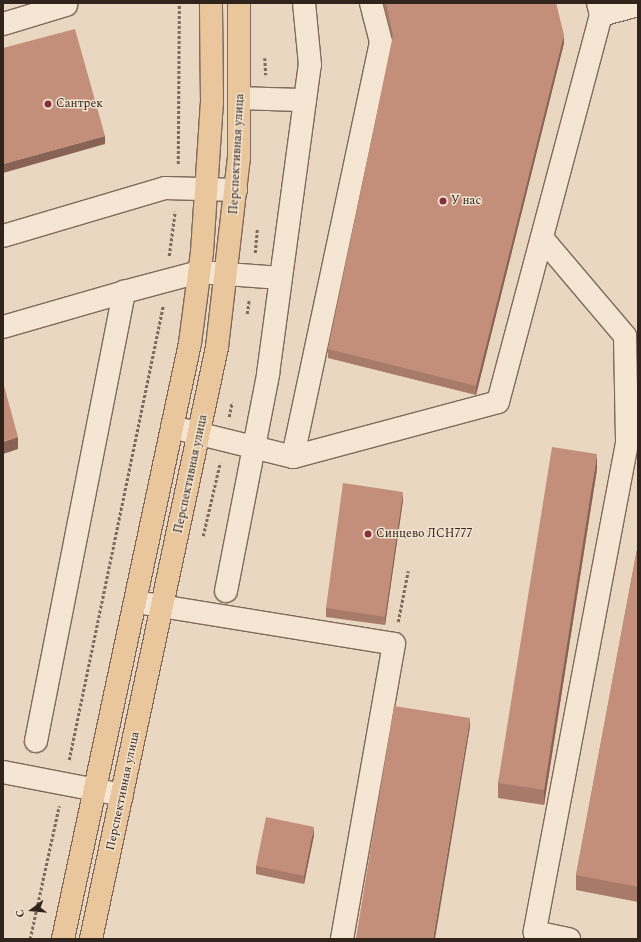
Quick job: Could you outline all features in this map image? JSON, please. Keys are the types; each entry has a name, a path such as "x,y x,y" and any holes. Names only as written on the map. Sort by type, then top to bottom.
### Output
{"main road":[{"path":"63,939 172,428 199,272 212,102 211,3"},
{"name":"Перспективная улица","path":"91,939 200,433 228,274 236,190 240,98 239,3"}],"lane":[{"path":"226,591 255,447 281,278 310,65 304,3"},
{"path":"292,457 381,42 371,3"},
{"path":"172,428 200,433 292,457 498,402 542,238 600,9 638,5"},
{"path":"3,24 66,6"},
{"path":"240,98 305,100"},
{"path":"3,236 165,188 236,190"},
{"path":"542,238 625,336 632,393 627,443 535,932 569,939"},
{"path":"3,326 199,272 281,278"},
{"path":"36,741 124,292"},
{"path":"136,602 163,608 394,644 342,939"},
{"path":"3,772 122,795"}],"path":[{"path":"30,939 64,783 166,281 178,189 179,3"},
{"path":"394,644 408,571"}],"building":[{"name":"У нас","path":"386,3 556,3 564,35 476,386 328,349 393,35"},
{"name":"Сантрек","path":"75,29 105,136 3,164 3,48"},
{"path":"3,382 18,437 3,442"},
{"path":"552,447 597,454 544,790 498,783"},
{"name":"Синцево ЛСН777","path":"343,483 403,492 385,617 326,608"},
{"path":"638,544 638,887 576,875"},
{"path":"394,706 470,718 433,939 356,938"},
{"path":"266,817 314,827 304,876 256,866"}],"place":[{"name":"Сантрек","path":"48,104"},
{"name":"У нас","path":"443,201"},
{"name":"Синцево ЛСН777","path":"368,534"}]}
